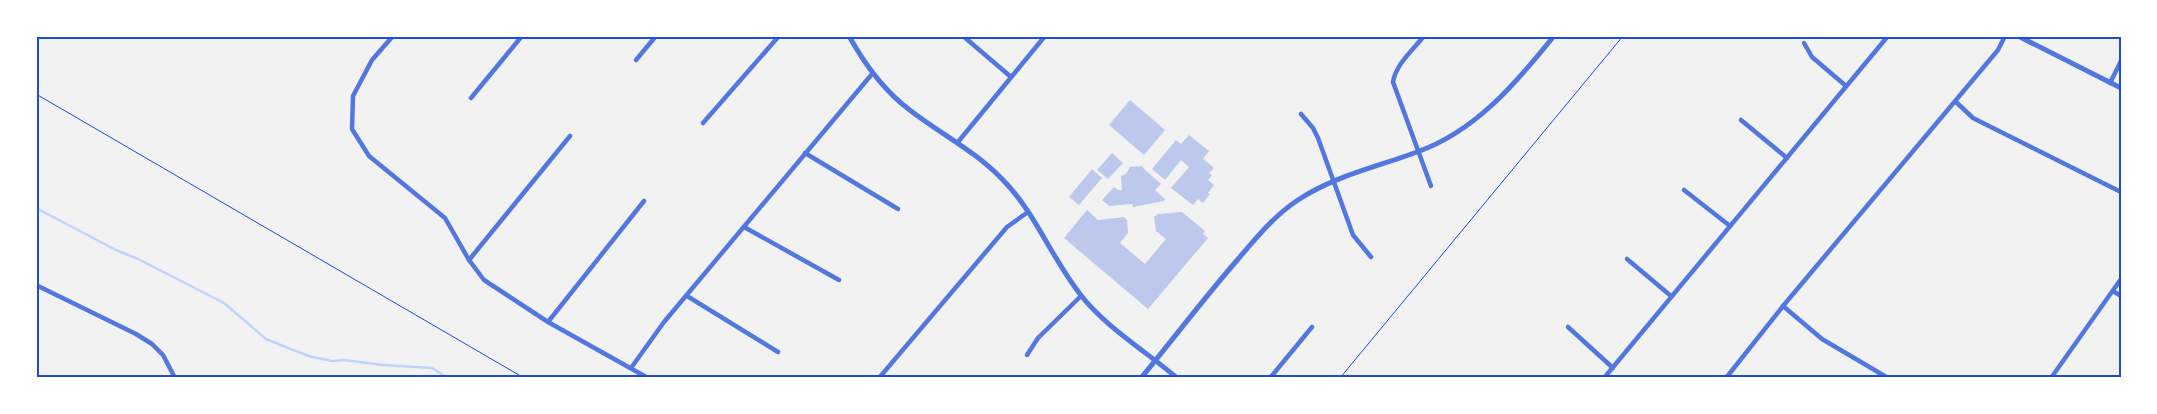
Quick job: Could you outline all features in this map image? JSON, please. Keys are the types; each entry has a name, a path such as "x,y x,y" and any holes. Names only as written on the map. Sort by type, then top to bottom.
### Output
{"street":[{"path":"392,36 372,60 353,96 352,129 369,156 445,218 469,260 484,280 548,322 648,378"},
{"path":"471,98 522,36"},
{"path":"636,60 656,36"},
{"path":"703,122 780,36"},
{"path":"848,36 872,74 909,110 958,142 1000,177 1017,195 1060,266 1081,296 1116,329 1178,378"},
{"path":"963,36 1011,77"},
{"path":"958,142 1045,36"},
{"path":"1424,36 1394,75 1392,82 1431,186"},
{"path":"1141,378 1218,283 1280,212 1332,181 1419,152 1449,137 1492,106 1554,36"},
{"path":"1604,378 1888,36"},
{"path":"1726,378 1783,306 1956,102 1998,50 2005,36"},
{"path":"2018,36 2121,88"},
{"path":"1804,44 1812,57 1846,86"},
{"path":"2110,83 2121,62"},
{"path":"631,368 664,322 872,74"},
{"path":"1956,102 1973,118 2121,192"},
{"path":"1300,114 1313,128 1318,138 1332,181 1354,235 1371,257"},
{"path":"1740,120 1787,158"},
{"path":"469,260 570,136"},
{"path":"805,153 898,209"},
{"path":"1684,190 1730,226"},
{"path":"548,322 644,201"},
{"path":"879,378 1007,227 1028,212"},
{"path":"744,227 839,280"},
{"path":"1627,259 1671,296"},
{"path":"2051,378 2121,279"},
{"path":"36,285 136,334 152,344 163,355 174,378"},
{"path":"2113,291 2121,296"},
{"path":"687,296 778,352"},
{"path":"1027,355 1038,338 1081,296"},
{"path":"1783,306 1822,339 1888,378"},
{"path":"1270,378 1312,327"},
{"path":"1568,327 1613,368"}],"path":[{"path":"1340,378 1623,36"},
{"path":"36,94 524,378"}],"building":[{"path":"1130,100 1165,130 1144,155 1109,125"},
{"path":"1189,135 1209,151 1203,159 1214,168 1209,173 1212,175 1208,180 1214,185 1208,193 1210,194 1203,203 1198,199 1193,205 1171,188 1189,167 1181,160 1165,180 1152,169 1176,140 1181,144"},
{"path":"1112,153 1123,163 1108,179 1097,170"},
{"path":"1142,166 1161,184 1155,190 1165,199 1164,201 1133,207 1132,204 1109,206 1102,200 1114,187 1122,190 1121,176 1126,174 1130,167"},
{"path":"1092,169 1102,178 1079,205 1069,197"},
{"path":"1087,210 1098,220 1124,217 1127,220 1128,233 1120,243 1145,264 1166,239 1156,231 1154,217 1158,214 1182,212 1205,231 1203,234 1208,238 1148,309 1064,238"}],"waterway":[{"path":"36,208 224,303 266,339 312,357 332,361 344,360 432,368 448,378"}]}
